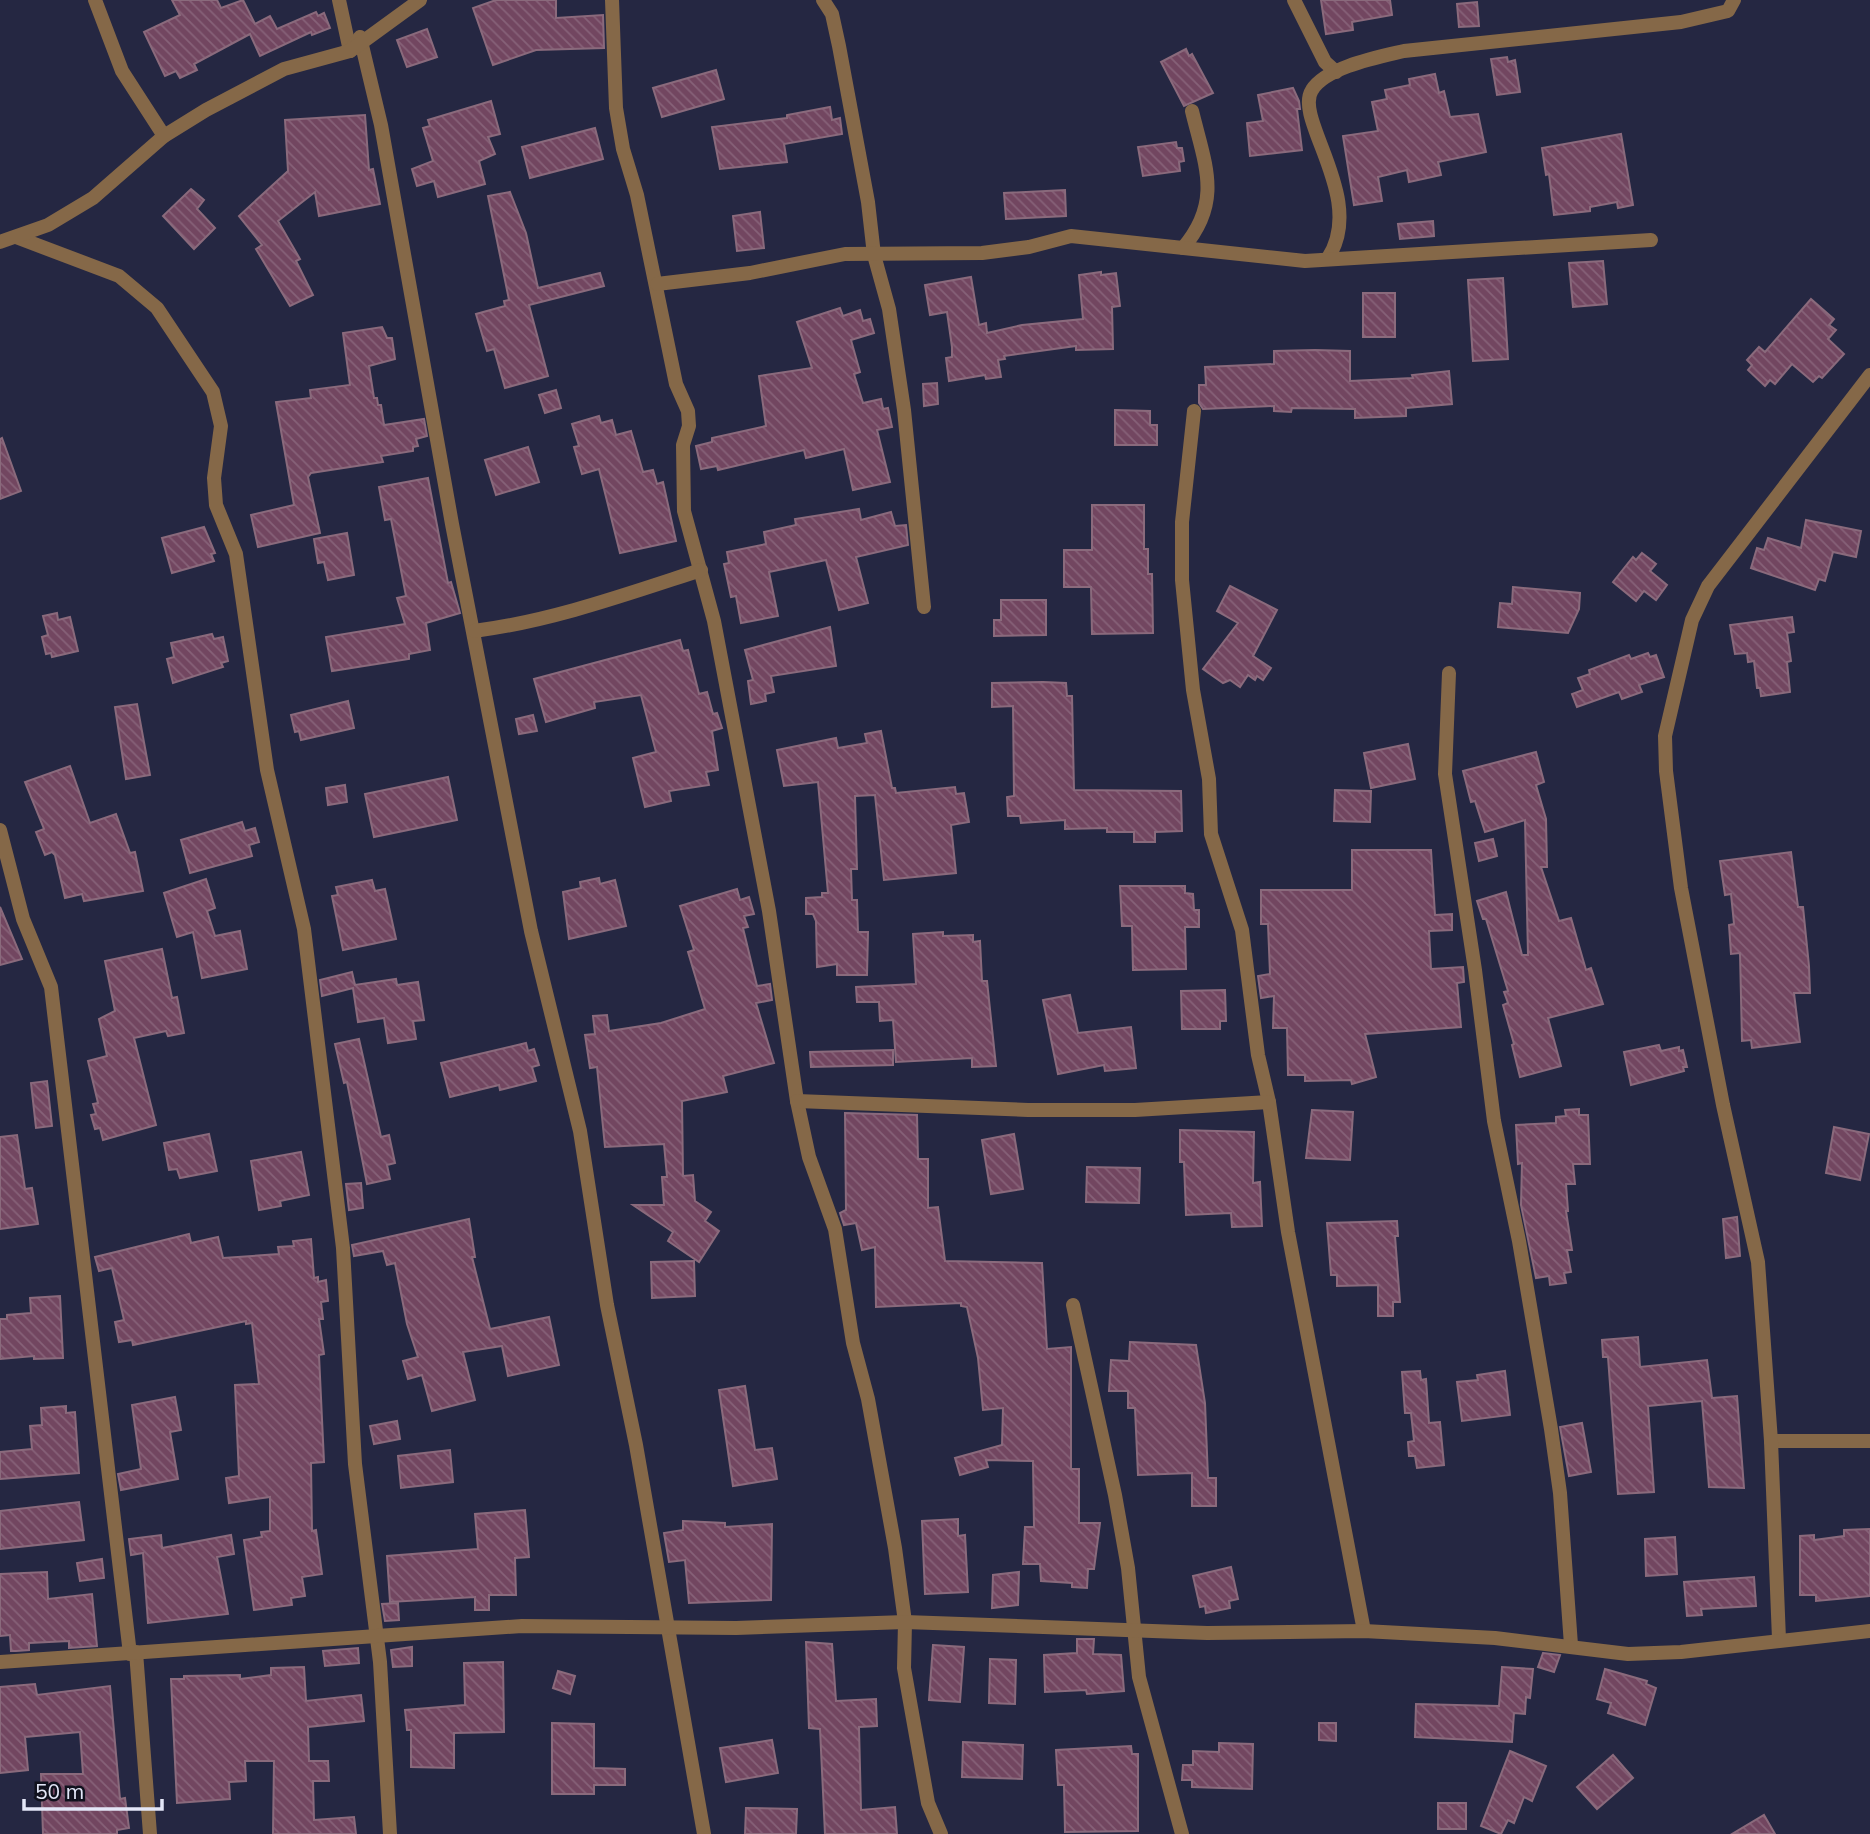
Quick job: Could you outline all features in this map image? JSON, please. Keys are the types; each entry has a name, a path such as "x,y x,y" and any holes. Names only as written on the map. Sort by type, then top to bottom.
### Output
{"street":[{"path":"95,0 122,71 164,136"},
{"path":"339,0 350,51"},
{"path":"0,242 48,225 93,198 164,136 284,69 350,51 420,0"},
{"path":"612,0 616,108 623,149 657,284 676,384 688,411 689,426 683,445 684,511 701,570 769,911 797,1101 809,1157 835,1229 853,1343 868,1399 893,1535 905,1622 904,1668 928,1803 941,1834"},
{"path":"823,0 832,14 839,46 868,202 874,255 889,309 902,397 924,607"},
{"path":"1294,0 1325,62 1336,72"},
{"path":"1328,258 1338,235 1336,184 1315,131 1309,97 1319,82 1336,72 1404,51 1681,22 1728,11 1734,0"},
{"path":"350,51 360,37 381,125 452,523 531,931 580,1131 607,1305 636,1445 704,1834"},
{"path":"1183,248 1200,228 1208,200 1208,178 1192,111"},
{"path":"657,284 750,273 816,257 982,253 1029,247 1071,236 1305,261 1651,240"},
{"path":"16,237 119,276 157,308 214,392 221,426 214,478 216,505 236,554 267,770 304,929 343,1248 355,1464 380,1662 390,1834"},
{"path":"1779,1639 1771,1441 1758,1262 1723,1105 1681,888 1666,771 1665,736 1692,620 1708,586 1870,375"},
{"path":"1194,411 1181,522 1182,580 1193,690 1209,779 1211,834 1242,930 1258,1055 1269,1102 1288,1232 1364,1631"},
{"path":"474,631 513,626 565,613 701,570"},
{"path":"1449,673 1445,774 1475,970 1494,1121 1519,1241 1551,1429 1560,1493 1571,1645"},
{"path":"0,830 23,919 51,986 133,1653 150,1834"},
{"path":"797,1101 1028,1110 1135,1110 1269,1102"},
{"path":"1073,1305 1115,1495 1128,1568 1139,1677 1182,1834"},
{"path":"1771,1441 1870,1441"},
{"path":"0,1662 522,1626 666,1625 736,1628 905,1622 1133,1631 1364,1631 1495,1637 1628,1654 1681,1652 1870,1631"}],"building":[{"path":"172,0 217,0 221,8 243,0 255,24 270,16 277,29 316,12 318,16 324,13 330,28 312,35 311,32 260,56 250,34 194,64 197,70 180,78 176,71 165,76 144,32 180,15"},
{"path":"496,0 556,0 556,18 603,15 604,48 536,50 493,65 473,8"},
{"path":"1321,0 1390,0 1392,15 1352,22 1353,30 1326,34"},
{"path":"1477,2 1479,26 1459,27 1457,4"},
{"path":"427,29 437,57 407,67 397,40"},
{"path":"1186,49 1189,56 1192,54 1213,93 1184,106 1161,62"},
{"path":"1507,57 1508,62 1515,60 1520,92 1497,95 1491,59"},
{"path":"716,70 724,99 662,117 653,88"},
{"path":"1435,74 1439,93 1444,91 1450,117 1478,114 1486,152 1438,162 1441,175 1409,182 1407,170 1378,177 1382,201 1354,205 1343,136 1378,131 1372,102 1387,99 1385,90 1410,85 1409,79"},
{"path":"1293,88 1299,101 1300,109 1297,109 1302,150 1250,156 1247,123 1263,121 1258,95"},
{"path":"491,101 500,134 488,137 495,154 479,161 485,184 438,197 434,181 417,186 412,169 433,161 423,128 430,126 428,120"},
{"path":"830,107 832,120 840,118 842,134 784,144 787,162 720,169 712,127 787,118 787,115"},
{"path":"365,115 369,170 373,169 380,204 319,216 315,192 278,221 300,259 296,261 313,295 290,306 256,249 262,245 239,216 288,171 285,120"},
{"path":"595,128 603,159 530,178 522,147"},
{"path":"1621,134 1633,205 1618,208 1617,202 1590,207 1590,211 1554,215 1549,174 1546,175 1542,148"},
{"path":"1176,142 1177,148 1182,148 1184,161 1179,162 1180,171 1143,176 1138,147"},
{"path":"191,189 204,200 197,209 215,228 194,249 163,216"},
{"path":"1065,190 1066,216 1006,219 1004,193"},
{"path":"510,192 526,233 538,288 600,273 604,286 529,305 548,376 505,388 494,349 487,351 476,314 505,306 504,301 509,300 488,196"},
{"path":"760,212 764,248 737,251 733,216"},
{"path":"1433,221 1434,236 1400,239 1398,224"},
{"path":"1603,261 1607,304 1573,307 1569,263"},
{"path":"1101,272 1101,275 1116,273 1120,306 1112,307 1113,349 1076,350 1076,346 1004,356 1005,359 998,360 1001,377 986,379 985,375 949,381 946,358 952,357 952,347 947,312 930,315 925,285 971,277 979,325 986,323 987,333 1022,325 1083,319 1079,275"},
{"path":"1503,278 1508,359 1473,361 1468,280"},
{"path":"1363,293 1395,293 1395,337 1363,337"},
{"path":"1811,299 1834,319 1829,325 1836,330 1828,339 1844,354 1822,378 1819,376 1813,382 1792,364 1775,384 1770,380 1765,386 1748,370 1752,365 1747,360 1759,347 1765,352"},
{"path":"840,308 843,316 860,310 863,321 870,319 874,333 851,340 860,372 854,374 863,403 881,399 883,409 888,408 892,427 877,430 890,482 853,490 844,449 806,458 804,450 718,470 717,466 701,469 696,446 712,442 712,438 766,426 759,376 812,368 797,322"},
{"path":"382,327 387,338 392,338 395,359 369,366 374,398 377,398 378,405 381,405 384,425 424,419 427,436 416,439 418,446 413,447 413,451 381,456 383,462 311,473 308,477 320,533 258,547 251,515 294,505 276,402 311,398 310,390 350,385 343,333"},
{"path":"1274,351 1350,351 1350,381 1413,378 1412,375 1449,371 1452,404 1406,408 1406,416 1355,418 1355,409 1292,408 1291,412 1274,411 1274,406 1203,409 1199,403 1199,385 1206,385 1205,367 1274,364"},
{"path":"937,383 938,404 924,406 923,384"},
{"path":"556,390 561,408 545,413 539,395"},
{"path":"1115,410 1150,411 1150,425 1157,425 1157,445 1115,445"},
{"path":"599,416 601,423 612,420 616,435 631,431 643,472 653,470 657,484 663,482 676,541 620,553 599,469 582,474 574,447 579,446 572,424"},
{"path":"2,438 21,491 0,499 0,439"},
{"path":"528,447 539,482 496,495 485,460"},
{"path":"428,478 448,583 451,582 460,613 426,623 430,650 409,654 409,659 332,671 326,637 405,624 397,598 406,596 391,519 385,520 379,487"},
{"path":"1092,505 1144,505 1144,549 1148,549 1148,574 1152,574 1153,633 1092,634 1091,587 1064,587 1064,550 1092,550"},
{"path":"859,509 861,520 891,512 895,526 906,525 908,545 856,557 868,603 839,610 826,560 769,572 778,616 741,623 736,596 731,597 724,564 729,563 727,552 766,544 764,532 796,525 795,519"},
{"path":"1806,520 1861,531 1856,557 1833,552 1825,581 1819,579 1815,590 1751,568 1757,548 1764,550 1768,538 1801,548"},
{"path":"204,527 215,553 211,554 214,561 172,573 162,538"},
{"path":"347,533 354,575 328,580 324,562 318,563 314,539"},
{"path":"1642,553 1656,564 1650,571 1667,585 1656,600 1644,591 1636,601 1613,582 1633,557 1636,560"},
{"path":"1230,586 1277,610 1253,656 1271,668 1263,680 1257,676 1255,680 1248,675 1240,687 1230,680 1223,683 1203,669 1238,623 1217,611"},
{"path":"1513,587 1580,593 1579,609 1568,633 1498,627 1500,603 1512,604"},
{"path":"1001,600 1046,600 1046,635 994,636 994,620 1001,620"},
{"path":"57,613 58,620 70,617 78,651 52,657 51,653 46,654 42,637 48,635 43,616"},
{"path":"1792,617 1794,632 1787,633 1791,661 1787,662 1790,692 1761,696 1760,688 1757,688 1754,661 1748,662 1747,653 1735,654 1730,625"},
{"path":"830,627 836,666 771,676 774,692 765,694 766,701 751,704 748,681 753,680 745,650"},
{"path":"212,634 214,639 223,637 228,661 221,663 223,667 173,683 167,659 174,657 171,643"},
{"path":"680,640 683,651 688,650 699,694 707,692 713,714 717,713 722,728 712,731 718,770 706,772 709,785 669,791 671,801 645,807 633,758 656,752 641,695 594,702 595,708 546,722 534,679"},
{"path":"1648,653 1650,657 1656,655 1664,677 1639,685 1642,692 1622,699 1619,692 1577,707 1572,694 1583,690 1578,678 1590,674 1589,670 1629,655 1631,659"},
{"path":"992,683 1066,683 1067,696 1072,696 1074,790 1181,791 1182,831 1155,832 1155,842 1134,842 1134,832 1107,832 1107,828 1065,829 1065,820 1021,823 1020,816 1008,816 1007,797 1014,796 1013,706 992,707"},
{"path":"348,701 354,728 301,740 299,731 295,732 291,715"},
{"path":"137,704 150,775 126,779 115,707"},
{"path":"533,715 537,731 519,734 516,719"},
{"path":"881,731 892,788 895,788 896,793 955,787 956,794 964,793 969,822 951,825 956,873 884,880 875,795 855,796 857,869 851,869 852,900 857,900 858,932 868,932 867,975 837,975 837,964 817,967 816,921 813,914 806,914 806,898 822,897 822,893 828,893 818,782 784,786 777,750 836,738 838,748 867,743 865,734"},
{"path":"1408,744 1415,779 1371,788 1364,753"},
{"path":"1536,752 1544,782 1536,785 1546,819 1547,867 1541,867 1559,921 1571,918 1586,970 1591,968 1603,1004 1548,1018 1561,1066 1520,1077 1503,1005 1508,1003 1504,992 1508,991 1486,919 1483,919 1477,901 1506,892 1522,955 1528,955 1525,820 1485,832 1475,801 1471,802 1463,771"},
{"path":"70,766 90,823 116,814 130,853 135,852 143,891 84,901 82,894 65,898 55,855 52,852 45,855 36,832 44,829 25,782"},
{"path":"448,777 457,820 374,837 365,794"},
{"path":"345,785 347,802 328,805 326,788"},
{"path":"1335,790 1371,791 1370,822 1334,821"},
{"path":"242,822 245,831 255,828 259,842 249,845 252,856 190,873 181,840"},
{"path":"1493,839 1497,856 1479,861 1475,843"},
{"path":"1352,850 1431,850 1435,915 1452,914 1452,930 1429,931 1431,969 1463,967 1464,982 1457,983 1461,1027 1365,1034 1376,1077 1352,1084 1351,1080 1305,1081 1305,1075 1288,1075 1287,1028 1273,1028 1274,996 1261,998 1258,976 1270,974 1268,924 1261,924 1261,890 1352,890"},
{"path":"1791,852 1798,907 1803,907 1810,993 1794,993 1800,1042 1752,1048 1751,1040 1742,1041 1740,953 1731,954 1729,925 1734,924 1731,894 1725,895 1720,861"},
{"path":"599,878 600,884 615,880 626,926 569,939 563,892 581,888 580,882"},
{"path":"206,879 215,908 207,911 215,936 240,931 247,969 202,978 193,932 177,937 164,893"},
{"path":"372,880 375,891 385,889 396,939 343,950 332,896 338,895 336,887"},
{"path":"1120,886 1185,886 1185,893 1193,894 1194,910 1199,910 1199,927 1185,927 1186,969 1133,970 1132,926 1122,926"},
{"path":"737,889 740,900 749,897 754,914 744,916 748,927 743,928 757,986 770,984 772,1000 756,1003 774,1063 723,1076 727,1092 682,1101 683,1176 693,1175 695,1201 711,1212 705,1221 719,1231 699,1262 668,1241 673,1232 633,1205 664,1205 662,1177 667,1177 664,1144 605,1147 597,1067 590,1068 585,1035 595,1034 593,1016 607,1015 609,1031 661,1023 705,1009 688,952 694,950 680,906"},
{"path":"0,907 22,959 0,965"},
{"path":"943,932 943,936 973,935 973,942 980,941 982,981 987,981 996,1066 972,1067 972,1058 896,1062 893,1020 880,1021 879,1002 857,1002 856,987 916,984 913,934"},
{"path":"162,949 172,998 177,997 184,1033 168,1036 166,1031 134,1038 156,1125 103,1140 100,1128 95,1129 91,1115 96,1114 93,1104 98,1103 88,1061 107,1056 99,1019 115,1011 105,961"},
{"path":"352,972 355,985 396,979 397,985 418,982 424,1020 413,1021 416,1039 388,1043 384,1018 358,1022 353,988 322,996 320,980"},
{"path":"1225,990 1226,1021 1220,1021 1220,1029 1182,1029 1181,991"},
{"path":"1070,995 1078,1033 1131,1027 1136,1068 1105,1071 1104,1065 1058,1074 1043,1000"},
{"path":"359,1039 381,1137 389,1135 395,1163 387,1165 390,1179 367,1184 347,1082 344,1083 335,1044"},
{"path":"526,1043 528,1051 534,1049 539,1065 532,1067 536,1081 500,1090 499,1085 450,1097 441,1063"},
{"path":"1659,1045 1661,1051 1679,1047 1679,1051 1683,1050 1687,1067 1683,1067 1684,1071 1631,1085 1624,1052"},
{"path":"893,1050 893,1065 811,1067 810,1052"},
{"path":"47,1081 52,1126 36,1128 31,1083"},
{"path":"1579,1109 1579,1115 1588,1115 1590,1164 1573,1164 1575,1184 1566,1184 1566,1211 1572,1250 1567,1250 1571,1272 1564,1273 1566,1283 1550,1285 1549,1276 1536,1278 1521,1205 1522,1163 1518,1164 1516,1125 1556,1123 1556,1117 1566,1116 1565,1110"},
{"path":"1312,1110 1353,1112 1350,1160 1306,1158"},
{"path":"845,1113 917,1115 918,1159 928,1159 928,1208 938,1207 945,1261 1042,1263 1047,1349 1071,1347 1071,1469 1079,1469 1079,1523 1100,1523 1094,1569 1088,1569 1087,1588 1072,1587 1072,1583 1041,1581 1040,1564 1023,1564 1025,1527 1034,1527 1033,1461 986,1460 988,1467 960,1475 955,1458 1002,1445 1003,1408 983,1410 978,1358 967,1307 961,1306 961,1303 876,1307 875,1247 862,1250 856,1223 844,1225 840,1213 846,1210"},
{"path":"1834,1127 1869,1134 1860,1180 1826,1173"},
{"path":"1180,1130 1254,1132 1253,1183 1260,1182 1262,1226 1232,1227 1231,1213 1186,1215 1184,1162 1180,1162"},
{"path":"209,1134 217,1171 180,1178 177,1169 169,1170 164,1143"},
{"path":"1014,1134 1023,1189 991,1194 982,1140"},
{"path":"17,1135 25,1189 32,1188 38,1224 0,1229 0,1137"},
{"path":"301,1152 309,1195 280,1201 281,1206 259,1210 251,1161"},
{"path":"1087,1167 1140,1168 1139,1203 1086,1202"},
{"path":"361,1183 363,1208 349,1210 346,1184"},
{"path":"1737,1217 1740,1256 1726,1258 1723,1219"},
{"path":"469,1219 475,1257 472,1257 490,1329 549,1317 559,1365 508,1376 502,1346 463,1352 475,1400 432,1411 422,1375 408,1379 403,1361 418,1357 407,1324 395,1263 387,1265 383,1251 354,1256 352,1245"},
{"path":"1397,1221 1398,1236 1395,1236 1400,1302 1393,1302 1393,1316 1378,1316 1378,1285 1337,1286 1337,1275 1331,1275 1327,1223"},
{"path":"189,1234 191,1243 218,1237 223,1258 279,1254 278,1247 294,1246 293,1241 311,1239 314,1278 318,1277 318,1282 326,1280 328,1301 321,1302 323,1319 319,1319 324,1354 319,1355 324,1462 311,1463 312,1531 316,1530 322,1574 302,1577 305,1596 291,1598 292,1605 254,1610 244,1540 262,1537 261,1532 270,1531 270,1497 229,1503 226,1478 239,1476 235,1385 259,1384 252,1323 246,1324 246,1321 133,1345 132,1340 119,1342 115,1322 124,1320 112,1268 99,1271 95,1257"},
{"path":"694,1261 695,1296 652,1298 651,1262"},
{"path":"60,1296 63,1358 34,1359 34,1356 0,1359 0,1319 7,1319 7,1315 31,1313 30,1298"},
{"path":"1638,1337 1640,1367 1707,1360 1712,1398 1737,1396 1744,1488 1709,1487 1702,1401 1648,1406 1654,1492 1618,1494 1608,1357 1603,1357 1602,1340"},
{"path":"1130,1342 1196,1345 1205,1403 1208,1478 1216,1478 1216,1506 1192,1506 1192,1473 1138,1475 1135,1408 1128,1408 1128,1391 1109,1391 1111,1360 1129,1361"},
{"path":"1420,1371 1421,1380 1426,1379 1429,1423 1440,1422 1444,1465 1417,1468 1415,1456 1409,1456 1408,1442 1414,1441 1411,1413 1405,1413 1402,1372"},
{"path":"1505,1371 1510,1415 1462,1421 1457,1382 1478,1380 1477,1375"},
{"path":"745,1386 755,1450 772,1448 777,1479 733,1486 719,1390"},
{"path":"175,1397 181,1430 170,1432 178,1479 121,1490 118,1474 141,1469 132,1405"},
{"path":"66,1406 66,1413 75,1412 79,1473 0,1479 0,1452 32,1449 30,1426 42,1425 41,1408"},
{"path":"397,1421 400,1439 374,1444 370,1426"},
{"path":"1582,1423 1591,1472 1569,1476 1560,1427"},
{"path":"450,1450 453,1482 401,1488 398,1456"},
{"path":"79,1502 84,1540 0,1549 0,1511"},
{"path":"525,1510 529,1557 515,1558 516,1595 489,1595 489,1610 475,1610 475,1597 390,1602 387,1556 478,1549 475,1514"},
{"path":"958,1519 958,1536 965,1535 968,1592 925,1594 922,1521"},
{"path":"683,1521 725,1523 725,1527 772,1524 771,1600 689,1603 685,1560 669,1562 664,1533 683,1530"},
{"path":"1870,1529 1870,1596 1816,1601 1816,1595 1800,1595 1800,1536 1814,1535 1814,1540 1844,1536 1844,1530"},
{"path":"161,1535 162,1548 231,1535 234,1554 217,1557 228,1614 148,1623 143,1553 131,1555 129,1539"},
{"path":"1675,1537 1677,1574 1646,1576 1645,1539"},
{"path":"102,1559 104,1578 80,1581 77,1563"},
{"path":"1231,1567 1238,1599 1229,1601 1230,1608 1206,1613 1205,1606 1200,1607 1193,1576"},
{"path":"47,1572 48,1599 92,1594 97,1646 69,1648 69,1641 29,1643 29,1650 11,1651 10,1635 0,1636 0,1574"},
{"path":"1019,1572 1018,1605 992,1608 993,1575"},
{"path":"1754,1577 1756,1606 1701,1609 1702,1615 1687,1616 1684,1582"},
{"path":"398,1603 399,1620 385,1621 382,1604"},
{"path":"1077,1639 1094,1639 1093,1654 1121,1655 1124,1691 1087,1694 1086,1690 1045,1692 1044,1655 1077,1653"},
{"path":"806,1642 832,1644 836,1701 876,1699 877,1726 859,1727 861,1810 895,1807 897,1834 825,1834 820,1729 809,1728"},
{"path":"933,1645 964,1647 960,1702 929,1700"},
{"path":"412,1647 412,1666 393,1667 391,1650"},
{"path":"358,1648 359,1663 325,1666 323,1651"},
{"path":"1543,1653 1560,1655 1554,1672 1538,1667"},
{"path":"990,1659 1016,1660 1015,1704 989,1703"},
{"path":"503,1662 504,1732 454,1733 454,1768 411,1767 411,1730 407,1730 405,1710 465,1705 464,1663"},
{"path":"304,1667 306,1701 361,1695 364,1721 308,1727 309,1761 328,1761 329,1781 313,1781 314,1820 354,1817 356,1834 273,1834 274,1761 245,1761 246,1781 229,1782 230,1799 177,1803 171,1679 184,1679 184,1676 240,1675 240,1679 271,1675 271,1668"},
{"path":"1502,1667 1533,1669 1530,1698 1526,1697 1525,1714 1514,1713 1512,1742 1415,1737 1416,1704 1499,1706"},
{"path":"1605,1669 1647,1681 1646,1684 1656,1688 1645,1725 1608,1713 1611,1703 1597,1699"},
{"path":"558,1671 575,1676 570,1694 553,1688"},
{"path":"35,1684 37,1695 110,1686 120,1799 125,1798 129,1828 117,1830 117,1834 43,1834 41,1774 83,1774 80,1732 25,1737 28,1770 0,1773 0,1687"},
{"path":"552,1723 594,1724 594,1768 625,1769 625,1785 594,1785 594,1794 552,1794"},
{"path":"1319,1723 1336,1723 1336,1741 1319,1740"},
{"path":"772,1740 778,1773 726,1782 720,1748"},
{"path":"963,1742 1023,1745 1022,1779 962,1777"},
{"path":"1219,1743 1253,1744 1252,1789 1192,1787 1192,1780 1182,1780 1183,1765 1193,1765 1193,1751 1219,1752"},
{"path":"1131,1746 1132,1754 1138,1754 1138,1831 1065,1832 1064,1785 1058,1785 1056,1750"},
{"path":"1510,1751 1546,1766 1532,1801 1524,1797 1514,1823 1508,1820 1501,1834 1481,1826"},
{"path":"1613,1755 1633,1778 1597,1809 1577,1787"},
{"path":"1438,1803 1466,1803 1466,1829 1438,1829"},
{"path":"746,1808 797,1809 796,1834 745,1834"},
{"path":"1764,1815 1775,1834 1732,1834"}]}
